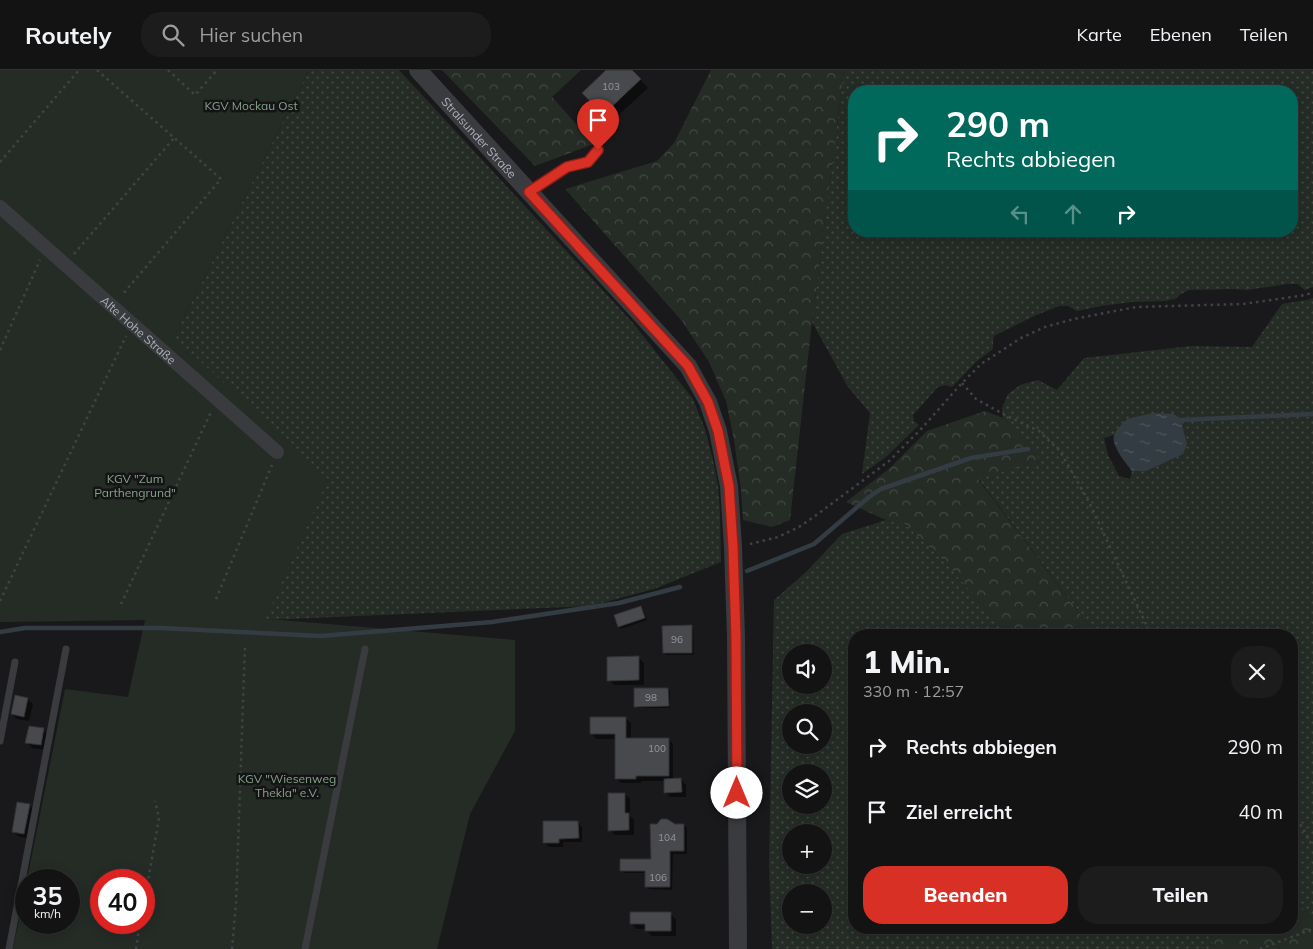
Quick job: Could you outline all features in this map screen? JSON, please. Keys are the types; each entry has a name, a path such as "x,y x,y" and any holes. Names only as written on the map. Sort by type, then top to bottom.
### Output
{"street":[{"name":"Stralsunder Straße","path":"418,70 688,366 708,402 720,441 729,486 733,547 736,646 738,949"},
{"name":"Alte Hohe Straße","path":"0,207 277,452"}],"lane":[{"path":"529,192 567,167 588,162 598,150"},
{"path":"304,949 365,648"},
{"path":"9,949 66,650"},
{"path":"0,741 15,662"}],"path":[{"path":"0,162 79,70"},
{"path":"97,70 221,179 113,306"},
{"path":"168,70 196,95 217,70"},
{"path":"66,264 174,138"},
{"path":"0,350 46,247"},
{"path":"733,547 756,544 778,536 799,527 815,516 889,462 981,364 1021,338 1045,327 1074,319 1136,307 1244,304 1306,295 1313,292"},
{"path":"0,601 132,323"},
{"path":"962,383 976,399 1039,431 1060,451 1089,502 1148,629"},
{"path":"121,604 217,399"},
{"path":"216,599 277,452"},
{"path":"232,949 236,903 245,645"},
{"path":"150,869 159,818 155,801"},
{"path":"1298,820 1313,847"},
{"path":"1260,949 1313,929"},
{"path":"136,949 138,934"}],"green space":[{"path":"0,70 309,70 174,337 328,479 265,620 515,640 515,731 470,814 437,949 13,949 16,934 80,934 80,869 29,869 65,689 128,697 145,620 0,622"},
{"path":"309,70 399,70 633,323 693,399 705,429 718,485 721,562 654,589 590,606 265,620 174,337"},
{"path":"442,70 581,70 552,97 594,144 535,166"},
{"path":"711,70 844,70 812,322 790,520 772,527 743,520 734,440 726,401 709,362 682,321 565,189 657,161 674,143"},
{"path":"844,70 1313,70 1313,287 1305,290 1298,284 1288,284 1247,290 1189,290 1175,299 1165,301 1132,302 1077,311 1068,306 1059,306 1034,316 994,336 993,349 977,361 952,387 945,385 938,387 913,415 914,421 919,425 886,457 862,474 870,413 848,387 812,322"},
{"path":"1313,298 1313,922 1298,902 1298,629 1091,629 978,478 1039,462 1035,451 1003,418 1002,408 1008,394 1020,385 1038,380 1057,390 1084,358 1192,346 1252,347 1282,304","holes":["1127,419 1181,420 1187,444 1146,471 1132,471 1130,479 1119,476 1108,455 1104,438 1114,435"]},
{"path":"985,411 1003,418 1036,451 1039,462 978,479 1091,629 1004,629 944,561 905,524 886,520 846,502 890,468 927,431"},
{"path":"886,520 905,524 944,561 1004,629 848,629 848,934 1209,934 1215,949 772,949 769,866 774,600 805,573 842,534"},
{"path":"1298,902 1313,922 1313,949 1215,949 1209,934 1298,934"}],"water":[{"path":"1153,413 1174,414 1181,420 1187,444 1183,454 1146,471 1132,471 1117,449 1114,435 1127,419"}],"building":[{"path":"606,70 632,70 641,79 603,115 582,93"},
{"path":"641,606 645,618 618,627 614,615"},
{"path":"692,625 692,653 663,653 662,626"},
{"path":"639,656 639,680 607,681 607,657"},
{"path":"634,688 668,688 669,706 634,707"},
{"path":"15,695 28,698 24,717 11,714"},
{"path":"590,717 626,717 626,738 669,738 669,776 636,776 636,779 615,779 615,734 590,734"},
{"path":"29,726 44,728 41,745 25,743"},
{"path":"681,778 682,792 664,793 664,779"},
{"path":"608,793 625,793 625,813 629,813 629,830 608,831"},
{"path":"17,802 30,804 24,834 12,832"},
{"path":"661,819 667,819 675,824 684,824 684,851 670,851 670,887 645,887 645,871 620,871 620,859 651,859 650,824 657,824"},
{"path":"543,821 578,821 579,838 559,839 559,843 543,843"},
{"path":"630,912 671,912 671,931 645,931 645,924 630,924"}],"waterway":[{"path":"1181,420 1313,414"},
{"path":"747,571 814,544 881,489 971,458 1028,449"},
{"path":"0,632 25,628 161,628 321,636 492,622 619,603 680,587"}],"route":[{"path":"598,150 588,162 567,167 529,192 688,366 708,402 718,431 729,486 736,637 737,793"}],"park label":[{"name":"KGV Mockau Ost","path":"251,105"},
{"name":"KGV \"Zum Parthengrund\"","path":"135,485"},
{"name":"KGV \"Wiesenweg Thekla\" e.V.","path":"287,785"}]}
